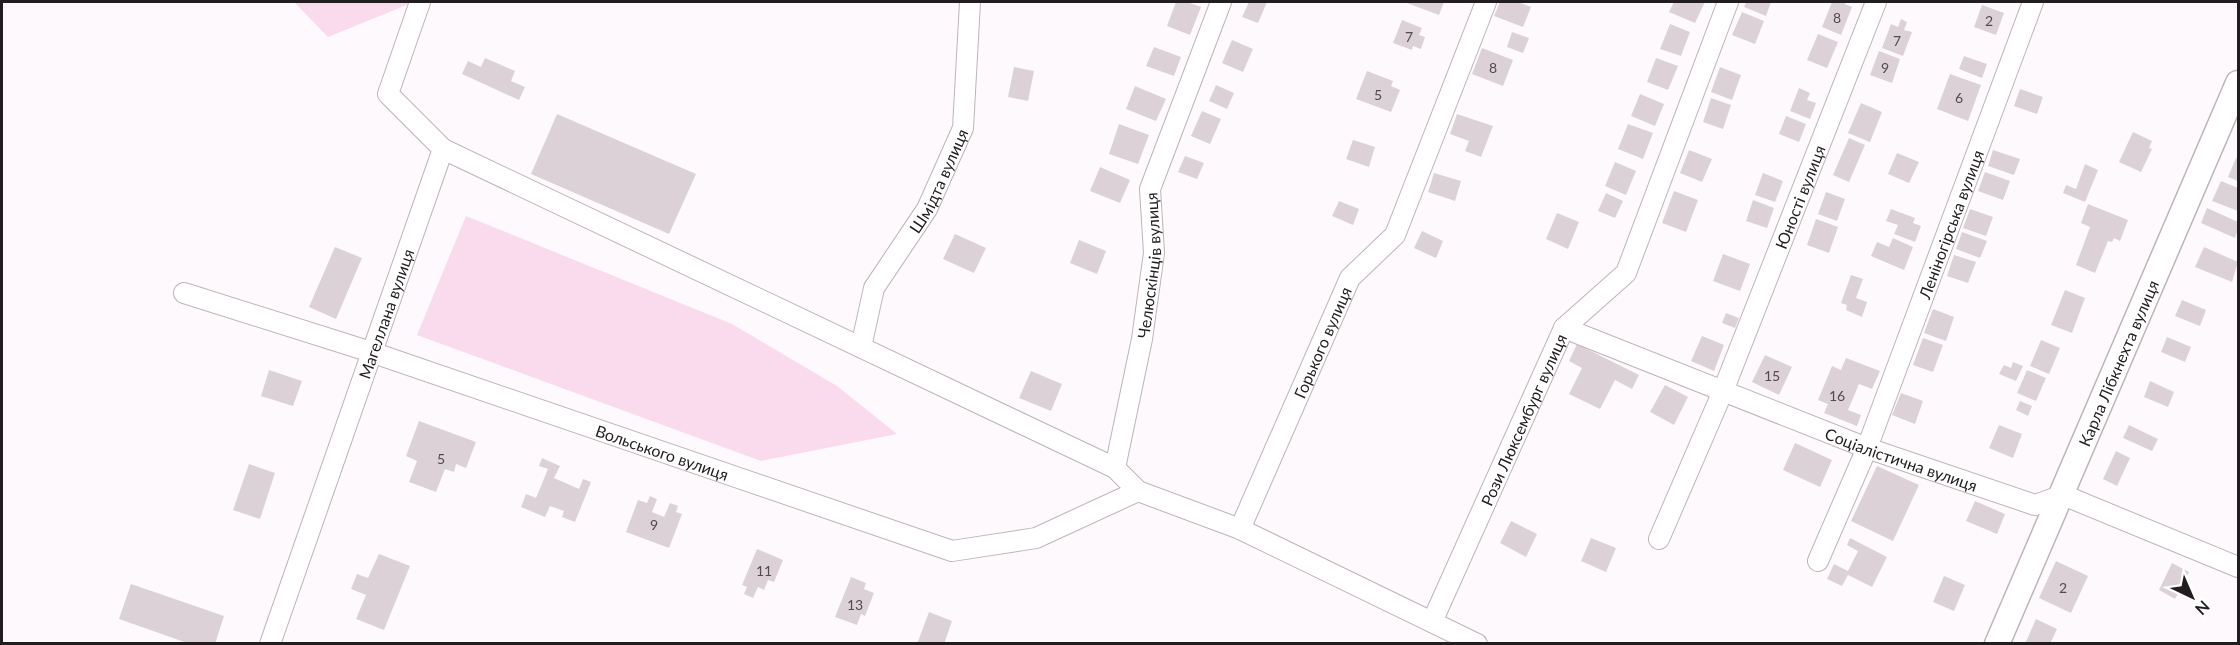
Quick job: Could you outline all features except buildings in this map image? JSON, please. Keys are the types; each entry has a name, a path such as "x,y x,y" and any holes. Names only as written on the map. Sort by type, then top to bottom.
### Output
{"street":[{"path":"420,2 388,94 443,149 1115,468 1138,491 1240,529 1477,644"},
{"name":"Шмідта вулиця","path":"861,347 874,288 927,208 963,128 970,2"},
{"name":"Челюскінців вулиця","path":"1115,468 1142,339 1154,253 1150,189 1221,2"},
{"name":"Горького вулиця","path":"1240,529 1350,278 1395,234 1486,2"},
{"name":"Рози Люксембург вулиця","path":"1432,622 1564,328 1626,273 1728,2"},
{"name":"Юності вулиця","path":"1659,539 1723,392 1876,2"},
{"name":"Леніногірська вулиця","path":"1818,561 1867,448 2033,2"},
{"name":"Карла Лібкнехта вулиця","path":"1997,644 2063,495 2238,83"},
{"name":"Магеллана вулиця","path":"270,644 443,149"},
{"name":"Вольського вулиця","path":"184,293 371,352 952,551 1036,538 1138,491"},
{"name":"Соціалістична вулиця","path":"1564,328 1867,448 2035,505 2063,495"},
{"path":"2063,495 2238,567"}],"shaded area":[{"path":"294,2 414,2 328,37"},
{"path":"466,216 732,324 837,386 897,434 761,461 417,335"}]}
